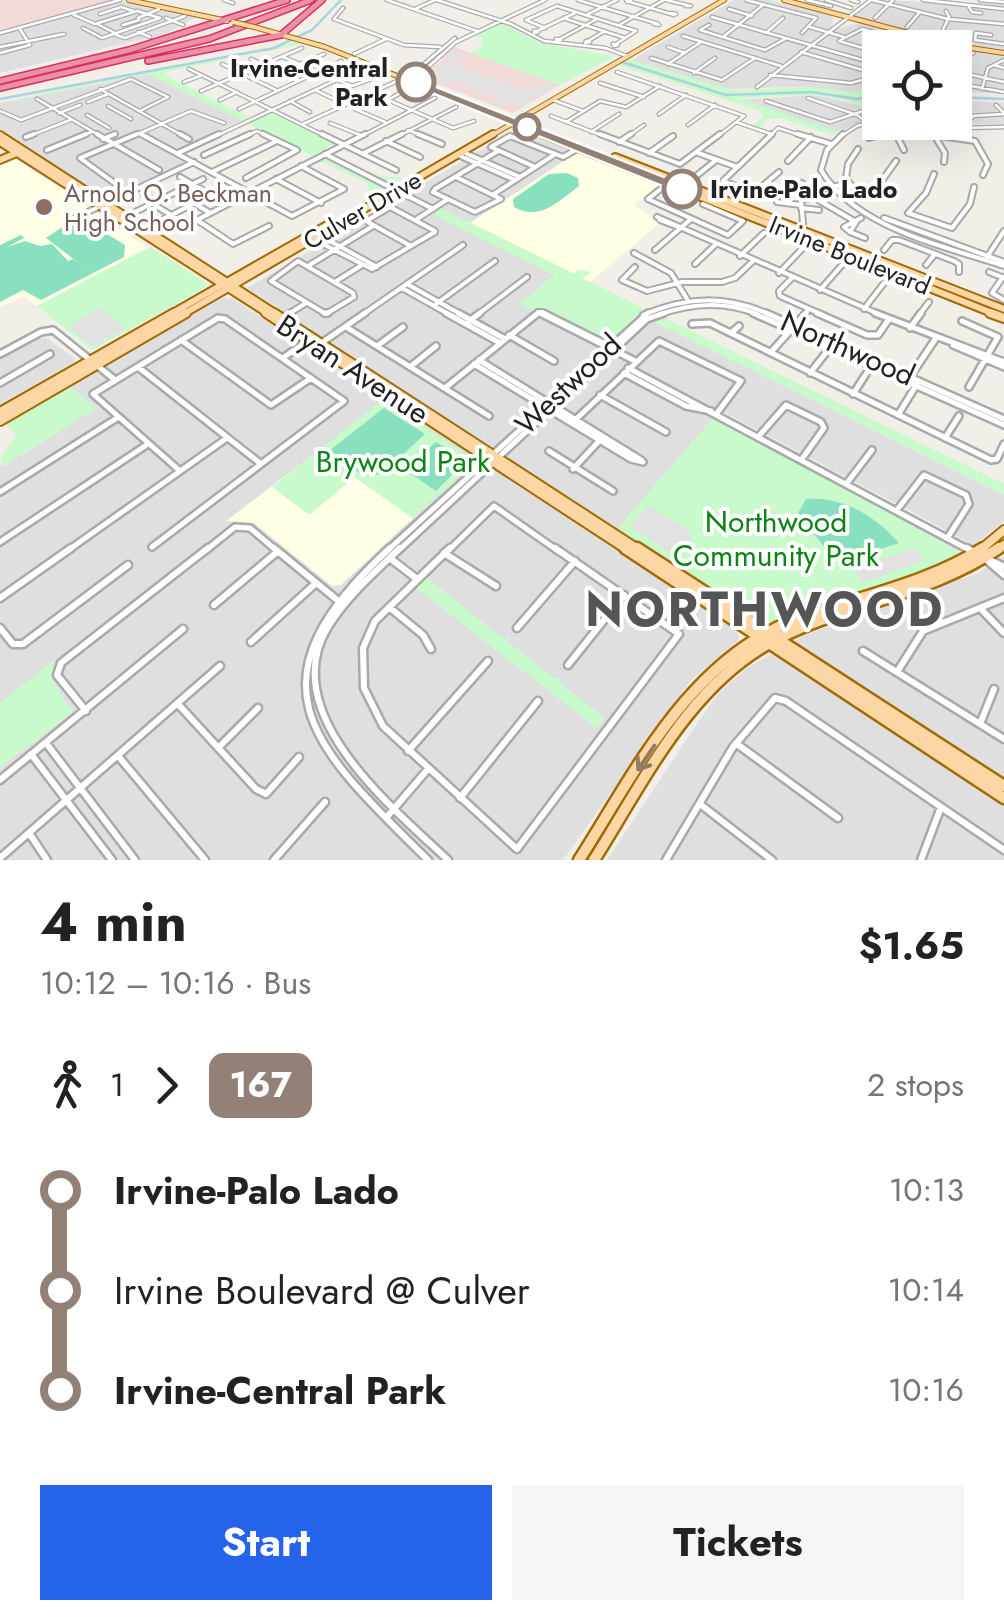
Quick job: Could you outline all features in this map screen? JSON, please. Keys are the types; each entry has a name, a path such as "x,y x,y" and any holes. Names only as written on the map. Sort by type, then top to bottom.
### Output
{"highway":[{"path":"0,84 129,50 286,0"},
{"path":"0,84 190,38 300,0"},
{"path":"27,82 208,39 310,0"},
{"path":"0,84 247,44 291,33 322,0"}],"main road":[{"name":"Irvine Boulevard","path":"128,0 223,18"},
{"name":"Irvine Boulevard","path":"144,0 291,33 354,54 404,77"},
{"name":"Culver Drive","path":"0,421 227,284 720,0"},
{"path":"785,0 848,17"},
{"path":"785,0 1004,56"},
{"name":"Irvine Boulevard","path":"309,39 325,51 686,184 1004,310"},
{"path":"325,51 354,54"},
{"name":"Culver Drive","path":"227,284 461,154 622,55"},
{"name":"Irvine Boulevard","path":"515,119 1004,318"},
{"name":"Bryan Avenue","path":"0,138 1004,786"},
{"path":"0,160 20,152"},
{"name":"Bryan Avenue","path":"227,284 312,338"},
{"name":"Culver Drive","path":"0,412 94,362"},
{"path":"981,556 1004,530"},
{"path":"578,860 690,695 726,659 769,637 1004,544"},
{"path":"594,860 703,698 769,637"},
{"name":"Bryan Avenue","path":"769,637 1004,798"}],"street":[{"path":"0,33 120,0"},
{"path":"224,0 233,4"},
{"path":"387,0 474,31"},
{"path":"414,9 435,0 498,20 546,43 622,55"},
{"path":"404,77 428,62 440,48 538,0"},
{"path":"498,20 546,0"},
{"path":"578,0 655,23"},
{"path":"604,0 614,1"},
{"path":"619,25 665,0 686,6"},
{"path":"746,0 816,18 802,33"},
{"path":"807,0 836,3"},
{"path":"826,0 852,8"},
{"path":"851,0 858,2"},
{"path":"756,87 871,0 892,2 948,19 1004,24"},
{"path":"980,0 1004,2"},
{"path":"587,15 614,1"},
{"path":"922,1 1003,9"},
{"path":"630,2 671,14"},
{"path":"875,18 892,2"},
{"path":"723,37 764,4"},
{"path":"968,5 972,12 981,14"},
{"path":"544,28 526,20 555,6 636,31 616,44"},
{"path":"838,11 844,6"},
{"path":"343,8 334,20 404,45 440,48"},
{"path":"729,8 752,16"},
{"path":"83,28 102,38 160,18 120,10 102,15"},
{"path":"92,32 159,10"},
{"path":"94,11 150,37"},
{"path":"943,30 948,19 946,11"},
{"path":"538,31 576,12"},
{"path":"907,26 920,12"},
{"path":"97,24 129,13"},
{"path":"129,13 157,26"},
{"path":"76,14 133,42"},
{"path":"111,43 178,23 185,16"},
{"path":"166,18 178,23"},
{"path":"563,18 625,38"},
{"path":"560,39 598,18"},
{"path":"712,18 862,60"},
{"path":"766,33 783,18"},
{"path":"142,33 178,23"},
{"path":"709,25 700,30 767,50 786,38"},
{"path":"810,27 844,37"},
{"path":"20,29 29,41"},
{"path":"862,30 839,41 862,48"},
{"path":"305,125 433,64 448,46 474,31"},
{"path":"588,40 604,31"},
{"path":"991,35 976,33 975,40 1004,44"},
{"path":"0,50 64,34"},
{"path":"8,35 13,44"},
{"path":"683,36 782,66"},
{"path":"354,54 386,39"},
{"path":"742,43 748,39"},
{"path":"0,50 27,47 29,41"},
{"path":"668,64 701,42"},
{"path":"668,47 685,52"},
{"path":"202,91 302,48"},
{"path":"300,64 325,51"},
{"path":"801,52 862,70"},
{"path":"973,54 962,61 958,72 1004,82"},
{"path":"982,88 984,78 1004,56"},
{"path":"283,57 354,86 377,77"},
{"path":"651,58 722,80 755,58"},
{"path":"694,73 715,58"},
{"path":"252,59 300,82"},
{"path":"239,108 341,61"},
{"path":"222,64 278,91"},
{"path":"994,64 1004,68"},
{"path":"178,153 360,69"},
{"path":"190,70 396,170"},
{"path":"550,116 680,164 744,115 618,72"},
{"path":"826,72 826,81"},
{"path":"184,82 201,75"},
{"path":"770,75 851,84 862,81"},
{"path":"0,112 18,120 130,78 168,97 140,111"},
{"path":"600,83 644,97"},
{"path":"566,122 601,100 626,107 660,86"},
{"path":"972,86 1004,92"},
{"path":"409,88 388,100 455,129 474,121"},
{"path":"100,89 189,139"},
{"path":"315,90 336,100"},
{"path":"220,100 237,92"},
{"path":"88,102 108,94"},
{"path":"659,114 686,95"},
{"path":"37,98 159,170"},
{"path":"268,226 234,244 197,220 435,98"},
{"path":"808,98 862,119"},
{"path":"95,99 131,119"},
{"path":"553,100 584,111"},
{"path":"766,101 830,122 862,111"},
{"path":"290,102 310,112"},
{"path":"59,113 80,105"},
{"path":"688,125 715,105"},
{"path":"996,105 1004,114"},
{"path":"73,107 109,128"},
{"path":"120,113 134,107"},
{"path":"364,153 456,107"},
{"path":"356,109 385,122"},
{"path":"120,188 80,158 144,136 162,122 193,110 224,124"},
{"path":"591,132 619,114"},
{"path":"972,118 1004,114"},
{"path":"140,123 154,118"},
{"path":"26,137 70,120"},
{"path":"82,127 98,121"},
{"path":"330,122 360,135"},
{"path":"736,122 771,134"},
{"path":"862,122 847,130 820,159 818,169 829,187 848,203 1004,264"},
{"path":"619,142 644,125"},
{"path":"972,127 1004,127"},
{"path":"779,172 757,192 723,181 782,128 831,144"},
{"path":"408,130 442,144"},
{"path":"204,155 257,131 298,151 246,178"},
{"path":"47,150 91,132"},
{"path":"103,139 115,134"},
{"path":"144,136 292,216 344,188 301,166"},
{"path":"536,167 491,147 510,136 566,156 579,148"},
{"path":"649,153 673,136"},
{"path":"788,161 811,137"},
{"path":"212,172 278,140"},
{"path":"899,140 904,150"},
{"path":"937,140 945,153 944,162"},
{"path":"970,140 975,141 988,164 983,176"},
{"path":"386,141 420,157"},
{"path":"850,184 845,163 858,149"},
{"path":"456,177 501,199 479,213 433,192 456,177 498,151"},
{"path":"697,152 737,168"},
{"path":"322,154 434,209"},
{"path":"461,154 518,179"},
{"path":"494,194 555,154"},
{"path":"686,184 717,160"},
{"path":"829,187 850,184 872,196 896,161"},
{"path":"102,206 196,163"},
{"path":"934,174 926,193 908,212 952,228 970,204 974,187"},
{"path":"180,177 223,202"},
{"path":"133,213 204,179"},
{"path":"276,179 321,203"},
{"path":"802,183 834,210 859,220 850,232 866,238"},
{"path":"152,225 220,188"},
{"path":"662,188 648,199 728,235 744,220 703,204"},
{"path":"176,192 210,212"},
{"path":"144,194 184,224"},
{"path":"803,223 802,199 826,194"},
{"path":"417,220 448,199"},
{"path":"777,202 819,210"},
{"path":"834,210 848,203"},
{"path":"316,237 368,269 380,267 412,247 435,230 390,207 366,221 412,247"},
{"path":"656,250 691,219"},
{"path":"910,244 930,221"},
{"path":"308,266 373,226"},
{"path":"681,228 864,309 1004,364"},
{"path":"986,258 1004,231"},
{"path":"740,256 764,233"},
{"path":"884,250 895,239 959,264 959,272"},
{"path":"695,264 715,245"},
{"path":"321,344 464,246"},
{"path":"779,273 802,249"},
{"path":"634,253 661,266 678,283 688,301"},
{"path":"926,265 935,254"},
{"path":"298,261 308,266 355,295 326,314 270,278 298,261"},
{"path":"435,304 495,261"},
{"path":"635,268 622,280 642,290 678,283 730,281 753,262"},
{"path":"335,282 363,264"},
{"path":"820,290 842,265"},
{"path":"989,272 1003,277 992,293 1004,300"},
{"path":"468,322 527,277"},
{"path":"792,278 779,295 808,310 873,336 889,319"},
{"path":"864,309 884,283"},
{"path":"404,286 468,322 554,361"},
{"name":"Northwood","path":"688,301 732,305 794,326 1004,422"},
{"name":"Westwood","path":"428,860 327,756 308,706 306,682 312,644 339,601 610,348 652,316 688,301"},
{"path":"910,328 929,302"},
{"path":"284,317 306,303"},
{"path":"770,352 808,310"},
{"path":"445,388 539,312 636,362"},
{"path":"152,548 344,401 221,318 93,394 180,471"},
{"path":"962,321 998,337 969,387"},
{"path":"692,324 710,323 994,461 1004,444"},
{"path":"346,326 489,416"},
{"path":"731,333 739,326"},
{"path":"376,346 403,327"},
{"path":"0,354 46,330 59,333 115,380"},
{"path":"282,358 312,338"},
{"path":"908,379 936,338"},
{"path":"181,340 271,405 311,378"},
{"path":"574,421 658,341 742,381 716,412"},
{"path":"410,367 436,346"},
{"path":"0,382 50,354"},
{"path":"810,373 824,354"},
{"path":"476,362 643,462 602,438"},
{"path":"138,366 262,465"},
{"path":"626,371 692,409 716,412 1004,566"},
{"path":"853,394 866,374"},
{"path":"898,415 918,383"},
{"path":"668,394 676,385"},
{"path":"600,396 666,432"},
{"path":"759,436 786,405 824,425 802,459"},
{"path":"945,438 958,416"},
{"path":"0,492 117,418"},
{"path":"0,598 227,438"},
{"path":"572,469 602,438"},
{"path":"0,542 148,444"},
{"path":"549,450 572,469 613,491"},
{"path":"847,483 872,450"},
{"path":"897,510 924,475 970,499 948,537"},
{"path":"494,506 679,634 516,849 408,751 368,707 360,682 369,631 444,553 494,506"},
{"path":"86,711 60,679 58,669 66,658 230,530 250,528 339,601"},
{"path":"214,605 277,552"},
{"path":"444,553 496,586"},
{"path":"387,556 417,578"},
{"path":"981,556 1004,575"},
{"path":"516,628 575,562"},
{"path":"0,628 17,646 128,565"},
{"path":"251,642 315,584"},
{"path":"568,666 624,595"},
{"path":"897,672 922,631 1004,598"},
{"name":"Westwood","path":"339,601 318,654 318,706 336,746 448,860"},
{"path":"389,607 423,636 431,649"},
{"path":"981,608 1004,633"},
{"path":"0,780 183,629"},
{"path":"863,651 1004,739"},
{"path":"408,751 488,661"},
{"path":"0,858 220,666"},
{"path":"980,724 994,689"},
{"path":"666,860 737,744 766,703 775,698 1004,850"},
{"path":"460,798 538,702"},
{"path":"178,704 256,789 266,794 300,756"},
{"path":"218,747 258,708"},
{"path":"45,742 135,860"},
{"path":"737,744 838,818"},
{"path":"31,754 112,860"},
{"path":"119,757 205,860"},
{"path":"386,818 428,769"},
{"path":"274,860 325,802"},
{"path":"700,804 772,860"},
{"path":"921,860 941,807"},
{"path":"28,833 47,860"},
{"path":"428,860 437,849"}],"shaded area":[{"path":"0,0 118,0 0,32"},
{"path":"734,0 769,0 829,15 834,19 831,25 840,28 859,23 891,30 862,30 862,90 850,92 796,87 726,89 632,60"},
{"path":"877,0 1004,4 1004,50 972,45 972,30 907,30 854,16"},
{"path":"124,1 197,17 165,34 0,73 0,35"},
{"path":"452,46 560,85 513,113 417,76 439,63"},
{"path":"972,48 1004,55 1004,94 972,92"},
{"path":"454,51 466,54 450,63 524,91 546,83 555,87 540,96 527,96 534,100 523,106 508,103 501,107 490,102 497,98 486,93 473,96 480,91 456,81 444,85 430,80 437,74 429,70"},
{"path":"148,74 242,120 171,154 186,164 117,196 104,197 0,129 0,103"},
{"path":"819,95 852,104 862,102 862,124 835,132 737,100"},
{"path":"972,101 1004,103 1004,125 972,124"},
{"path":"517,129 576,153 470,223 440,208 555,275 521,304 613,357 652,321 1004,495 1004,521 974,545 720,410 607,541 737,631 739,640 690,681 563,860 0,860 0,463 4,466 96,408 69,386 222,298 232,298 297,341 311,329 247,288"},
{"path":"578,152 662,183 634,205 661,222 590,282 470,223"},
{"name":"Arnold O. Beckman High School","path":"13,160 148,248 37,306 24,296 0,307 0,166"},
{"path":"96,309 104,310 125,326 123,331 92,346 68,327"},
{"path":"46,338 76,359 74,362 0,404 0,357 31,340"},
{"path":"318,451 413,518 341,585 332,586 254,523 226,521"},
{"path":"648,506 689,531 691,539 678,557 630,527"},
{"path":"915,548 925,560 863,583 855,573 856,567"},
{"path":"1004,556 1004,860 607,860 700,719 719,693 747,668 805,635 978,573"}],"green space":[{"path":"501,23 540,43 615,56 560,85 471,53 481,48 483,39 473,35"},
{"path":"300,40 308,43 165,72 255,120 274,113 336,143 319,153 323,155 336,149 335,156 380,176 403,178 372,195 368,193 369,184 325,163 311,162 317,158 148,74 0,103 96,81 263,52"},
{"path":"629,59 733,90 811,87 862,90 862,107 831,98 738,98 838,132 834,136 780,118 768,119 758,128 752,126 764,116 760,111 618,65"},
{"path":"567,173 578,178 579,186 556,203 532,212 514,207 513,199 549,174"},
{"path":"440,208 575,274 577,270 591,272 582,278 647,310 613,339 605,340 549,311 534,311 520,304 554,275 431,214"},
{"path":"87,222 125,245 124,257 41,300 23,290 0,302 0,245 21,235 24,238 7,247 25,241 40,246 52,244 68,261 73,259 84,267 46,238 67,224"},
{"path":"150,247 207,283 206,287 92,350 37,306"},
{"path":"659,315 1004,484 1004,495 652,321"},
{"path":"70,387 97,408 3,466 0,460 16,435 6,424"},
{"name":"Brywood Park","path":"384,399 474,463 413,518 355,477 309,515 272,487"},
{"path":"384,408 425,434 382,474 364,476 329,451"},
{"name":"Northwood Community Park","path":"714,417 957,546 958,557 770,625 763,623 617,529"},
{"path":"436,442 451,451 458,462 456,471 436,491 404,469"},
{"path":"806,499 845,504 880,524 899,543 835,561 798,513"},
{"path":"426,577 501,637 510,638 508,642 553,677 560,678 559,682 605,718 598,729 415,587"},
{"path":"54,660 52,680 73,712 0,768 0,703"}],"waterway":[{"path":"0,99 274,48 312,30 341,0"},
{"path":"622,62 726,95 811,92 862,98"},
{"path":"972,98 1004,99"}],"bus line":[{"name":"167","path":"416,82 682,189"}],"place":[{"name":"Irvine-Central Park","path":"416,82"},
{"name":"Irvine-Palo Lado","path":"682,189"},
{"name":"Arnold O. Beckman High School","path":"44,207"}],"district":[{"name":"NORTHWOOD","path":"765,609"}]}
